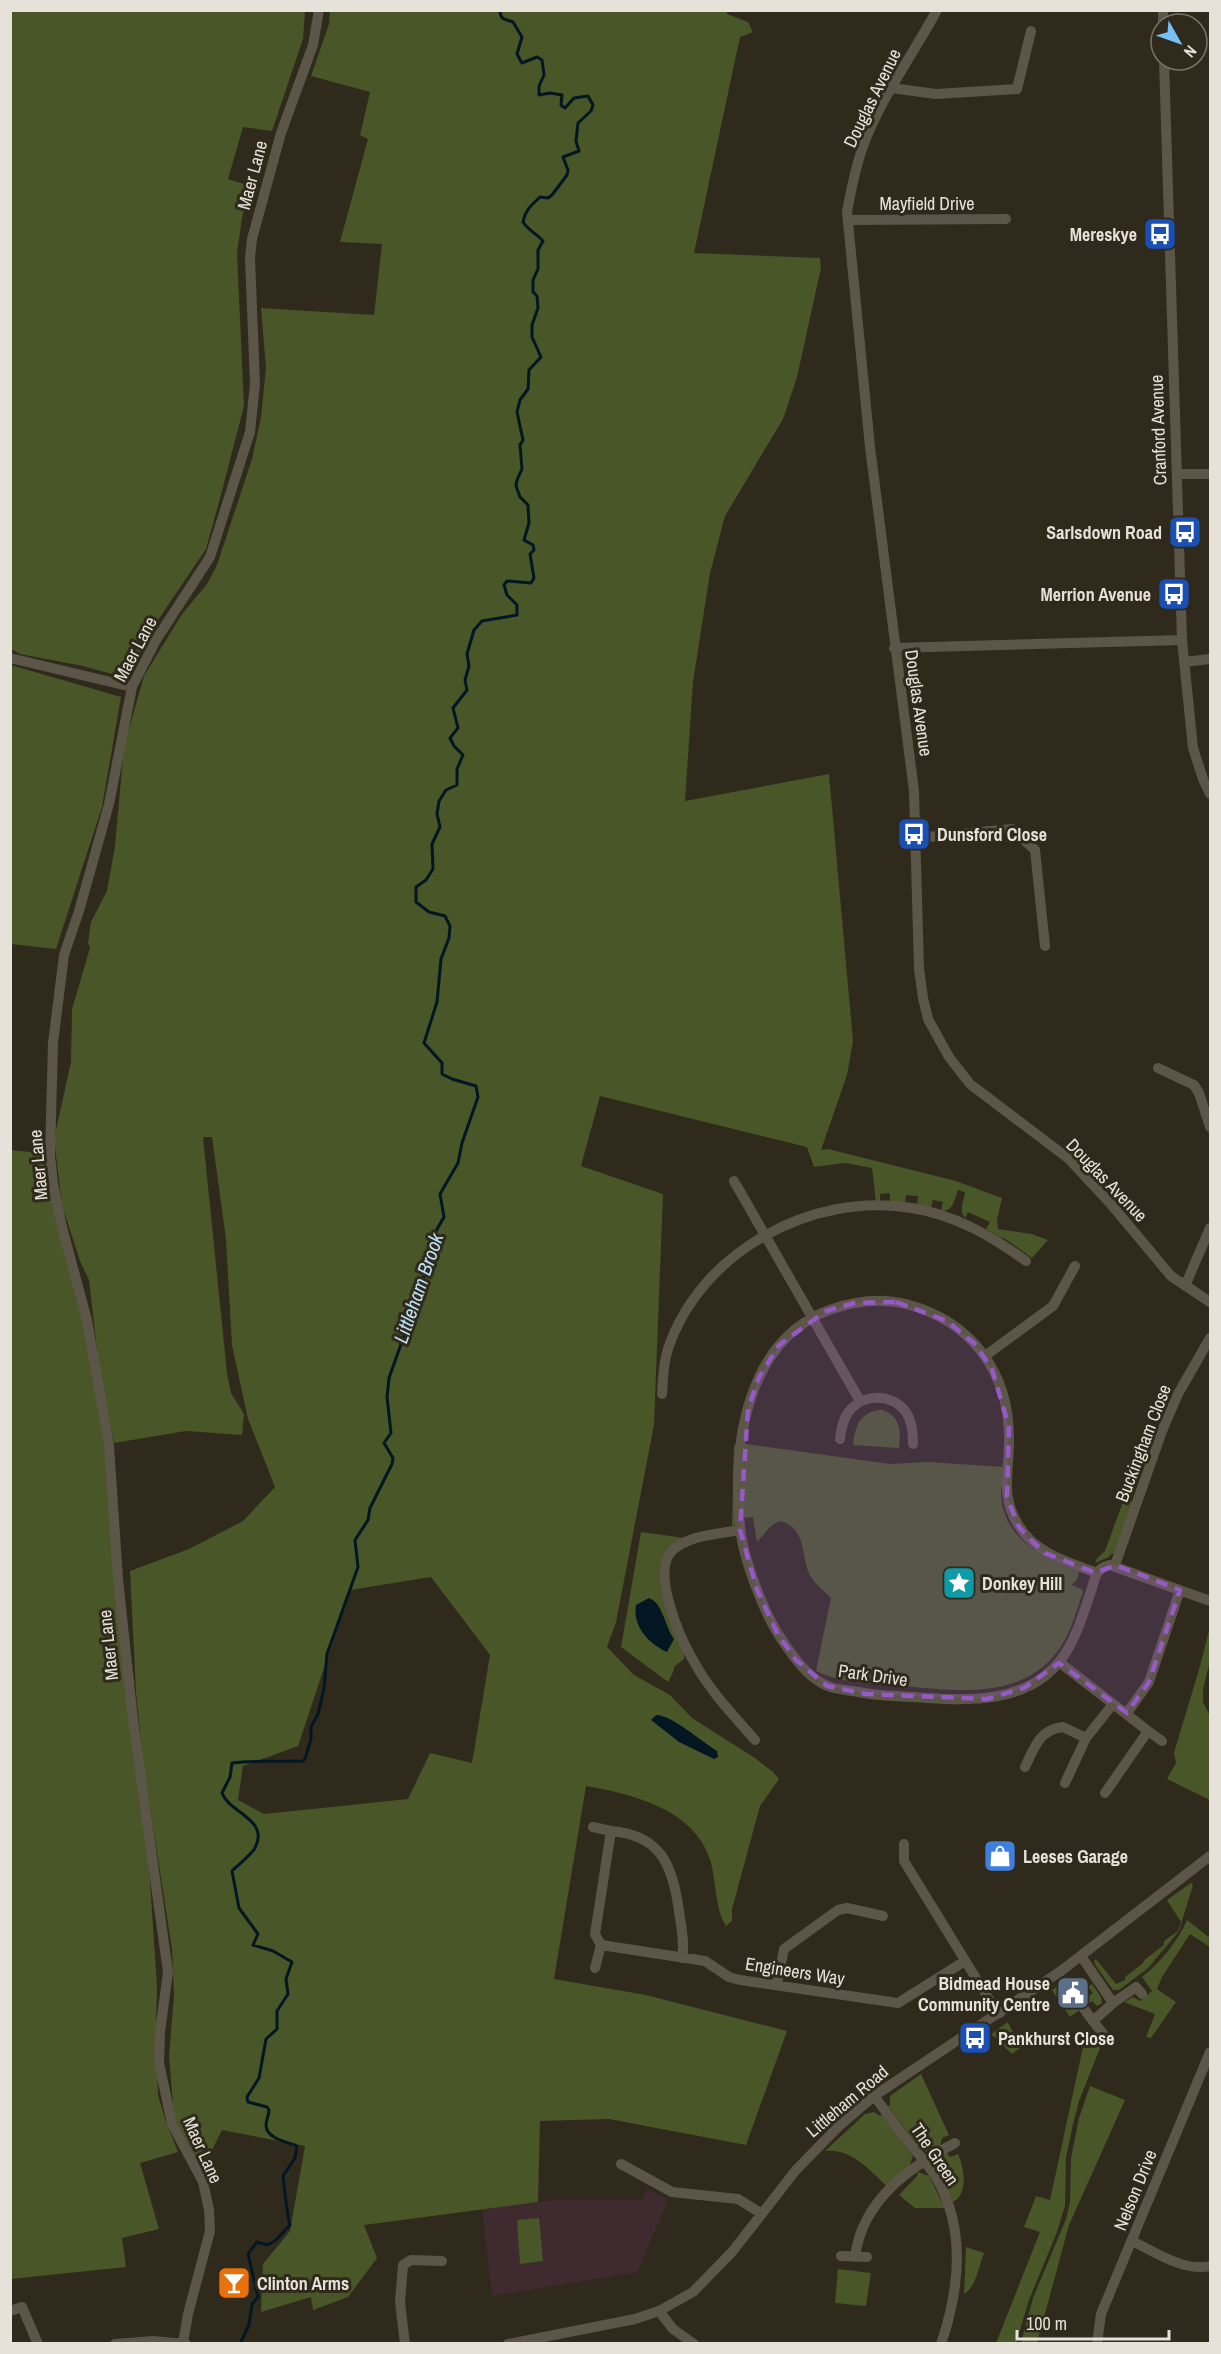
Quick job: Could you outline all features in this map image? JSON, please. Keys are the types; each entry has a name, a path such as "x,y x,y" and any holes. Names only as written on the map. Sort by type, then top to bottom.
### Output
{"street":[{"name":"Maer Lane","path":"184,2343 188,2314 210,2231 209,2210 203,2181 172,2124 159,2063 160,2032 168,1972 133,1720 118,1579 109,1446 87,1320 62,1227 50,1155 53,1043 61,967 109,804 132,687 156,640 210,557 250,432 255,384 250,258 252,239 281,133 313,45 320,10"},
{"name":"Douglas Avenue","path":"937,10 891,88 863,147 853,180 847,212 866,412 894,648 907,732 916,838 920,975 923,998 928,1019 938,1038 970,1084 1069,1159 1110,1203 1171,1276 1210,1302"},
{"path":"891,88 936,94 1017,89 1031,31"},
{"name":"Cranford Avenue","path":"1164,72 1182,640 1193,748 1210,794"},
{"name":"Mayfield Drive","path":"848,220 1006,219"},
{"path":"1177,474 1210,474"},
{"path":"894,648 1182,640"},
{"path":"10,658 132,687"},
{"path":"1184,662 1210,659"},
{"path":"916,838 1012,829 1035,850 1045,946"},
{"path":"1158,1068 1194,1085 1199,1093 1210,1127"},
{"path":"734,1181 860,1401"},
{"path":"662,1394 663,1369 676,1326 712,1277 731,1259 765,1235 803,1218 829,1211 866,1206 909,1207 954,1218 982,1232 1026,1261"},
{"path":"1185,1286 1210,1228"},
{"path":"985,1356 1053,1306 1075,1266"},
{"name":"Park Drive","path":"883,1301 902,1303 931,1312 961,1331 985,1356 999,1382 1006,1406 1009,1427 1005,1486 1019,1527 1045,1553 1097,1573 1071,1645 1059,1662 1045,1675 1024,1688 987,1699 947,1700 866,1694 827,1686 796,1660 774,1627 757,1590 740,1530 738,1479 748,1409 759,1377 769,1359 786,1338 813,1317 854,1303 883,1301"},
{"name":"Buckingham Close","path":"1115,1565 1162,1431 1178,1394 1210,1338"},
{"path":"840,1439 847,1414 860,1401 882,1398 906,1412 912,1426 913,1444"},
{"path":"740,1530 685,1541 671,1552 667,1560 664,1569 664,1585 667,1599 692,1660 723,1705 755,1740"},
{"path":"1097,1573 1104,1566 1115,1565 1210,1601"},
{"path":"1127,1713 1149,1682 1180,1590"},
{"path":"1059,1662 1162,1741"},
{"path":"1065,1783 1086,1738 1113,1704"},
{"path":"1025,1767 1039,1737 1052,1730 1063,1727 1086,1738"},
{"path":"1105,1793 1148,1731"},
{"path":"593,1827 634,1835 645,1840 656,1847 668,1863 675,1882 684,1946 682,1958"},
{"path":"595,1968 602,1945 595,1934 611,1831"},
{"path":"904,1844 903,1861 990,2001 1000,2013"},
{"name":"Littleham Road","path":"508,2343 608,2326 659,2311 693,2292 709,2278 796,2170 832,2133 874,2096 1000,2013 1081,1956 1210,1856"},
{"path":"777,1984 784,1949 838,1910 847,1908 883,1916"},
{"name":"Engineers Way","path":"602,1945 708,1962 729,1977 898,2003 965,1961"},
{"path":"1081,1956 1113,2003"},
{"path":"1093,2021 1136,1987 1142,1994"},
{"path":"1084,2009 1104,2035"},
{"name":"Nelson Drive","path":"1097,2343 1101,2314 1210,2052"},
{"name":"The Green","path":"874,2096 937,2179 950,2208 957,2239 956,2283 950,2319 941,2343"},
{"path":"855,2257 857,2238 873,2208 924,2160 955,2143"},
{"path":"621,2164 672,2192 738,2199 762,2214"},
{"path":"1132,2241 1181,2263 1197,2268 1210,2266"},
{"path":"841,2256 867,2257"},
{"path":"405,2343 400,2302 403,2265 411,2260 441,2261"},
{"path":"10,2311 22,2307 38,2343"},
{"path":"659,2311 673,2329 694,2343"},
{"path":"115,2343 184,2343"}],"highlighted area":[{"path":"896,1302 947,1321 975,1344 992,1369 1009,1427 1007,1497 1019,1527 1045,1553 1096,1573 1115,1565 1180,1590 1149,1682 1127,1713 1059,1663 1024,1688 987,1699 866,1694 827,1686 796,1660 778,1635 757,1590 740,1530 748,1409 759,1377 779,1345 826,1311 854,1303"}],"shaded area":[{"path":"646,2188 668,2200 637,2272 492,2296 482,2209 556,2200 642,2200"}],"green space":[{"path":"727,10 727,14 748,22 753,32 740,37 694,253 820,258 821,268 797,377 783,419 725,516 710,573 693,682 685,801 829,774 853,1041 847,1075 821,1150 828,1149 956,1181 1002,1198 997,1220 998,1229 1032,1234 1048,1240 1032,1258 1004,1238 986,1229 990,1222 968,1212 965,1218 962,1209 965,1192 958,1190 951,1207 945,1211 941,1211 943,1202 933,1200 931,1208 917,1205 918,1196 906,1195 905,1204 890,1202 890,1193 880,1194 880,1202 876,1202 872,1168 845,1163 814,1167 807,1147 600,1096 581,1166 663,1194 654,1425 616,1622 607,1647 634,1675 670,1695 692,1718 755,1758 779,1779 760,1806 732,1909 732,1921 726,1926 718,1903 711,1863 704,1845 692,1830 678,1817 643,1800 586,1786 554,1979 646,1995 787,2031 746,2145 609,2119 540,2121 538,2202 364,2225 377,2258 348,2297 313,2310 311,2297 261,2312 263,2264 290,2231 305,2146 222,2130 204,2166 198,2163 174,2117 169,2056 174,1995 172,1949 143,1762 136,1692 130,1571 189,1549 243,1521 275,1487 248,1419 232,1345 226,1239 212,1137 203,1137 227,1373 231,1393 244,1414 242,1435 186,1431 114,1443 101,1384 89,1280 80,1261 62,1205 54,1139 71,1062 72,1009 90,948 88,943 91,922 107,891 115,846 124,746 144,676 182,614 207,584 217,565 252,459 261,417 266,368 261,308 374,315 382,244 340,242 368,139 360,135 370,92 311,76 329,24 330,11","holes":["431,1577 490,1655 472,1763 430,1753 408,1799 264,1814 238,1800 243,1766 298,1746 350,1590"]},
{"path":"10,11 305,11 303,39 272,131 243,127 228,179 250,186 237,253 244,406 222,491 206,549 154,626 126,678 83,666 20,654 11,649"},
{"path":"11,665 121,697 102,807 56,949 11,944"},
{"path":"10,1150 41,1153 83,1320 105,1450 149,1866 157,1986 158,2095 178,2152 140,2163 159,2229 122,2238 126,2267 11,2279"},
{"path":"882,1410 896,1420 900,1431 899,1448 853,1445 860,1421 868,1413"},
{"path":"746,1444 890,1464 928,1462 1005,1467 1001,1487 1003,1509 1017,1535 1027,1545 1052,1561 1079,1572 1077,1580 1071,1585 1082,1589 1083,1592 1072,1625 1063,1643 1049,1661 1032,1675 992,1688 949,1690 871,1684 837,1679 816,1671 831,1598 811,1577 802,1544 795,1530 780,1521 772,1525 757,1542 753,1517 743,1518 732,1527 734,1445"},
{"path":"1124,1499 1133,1502 1114,1554 1095,1563 1105,1551"},
{"path":"641,1532 685,1538 662,1560 684,1648 684,1659 674,1667 668,1682 621,1647"},
{"path":"1210,1627 1210,1661 1203,1689 1203,1702 1210,1716 1210,1800 1167,1779 1176,1763 1174,1753"},
{"path":"1191,1883 1193,1885 1179,1931 1148,1968 1119,1990 1113,1990 1094,1961 1096,1959 1116,1984 1125,1980 1125,1977 1178,1931 1181,1922 1167,1900"},
{"path":"1187,1920 1210,1938 1210,1947 1190,1934 1162,1977 1157,1989 1176,2002 1151,2038 1146,2037 1155,2014 1124,2002 1133,1997 1140,2001 1152,1991 1142,1977 1168,1951"},
{"path":"1092,1984 1101,1997 1102,2003 1097,2006 1092,2001 1070,2017 1052,1990 1059,1985 1063,1992 1058,1996 1069,2010 1093,1993 1088,1987"},
{"path":"1008,2022 1020,2048 1012,2054 991,2034"},
{"path":"1086,2033 1095,2044 1101,2040 1102,2043 1079,2101 1073,2124 1066,2157 1065,2206 1057,2232 1029,2300 1016,2343 996,2343 1040,2232 1024,2227 1036,2196 1050,2200"},
{"path":"921,2074 949,2135 942,2138 940,2147 928,2152 921,2150 888,2106 890,2096"},
{"path":"1090,2086 1125,2100 1069,2225 1037,2343 1021,2343 1033,2298 1066,2219 1070,2202 1071,2158 1079,2118"},
{"path":"874,2112 880,2116 882,2114 913,2156 910,2165 888,2187 852,2157 835,2151 825,2151 865,2114"},
{"path":"946,2152 950,2157 958,2154 964,2180 961,2193 953,2202 936,2168 937,2157"},
{"path":"918,2172 929,2176 945,2208 915,2208 899,2195"},
{"path":"539,2218 543,2261 520,2264 517,2220"},
{"path":"966,2247 984,2253 974,2281 964,2294"},
{"path":"838,2269 871,2273 866,2306 835,2303"}],"water":[{"path":"649,1598 658,1605 674,1639 667,1652 648,1639 639,1627 635,1613 636,1605"},
{"path":"656,1715 670,1719 687,1730 717,1751 718,1757 714,1759 679,1742 651,1720"}],"waterway":[{"name":"Littleham Brook","path":"240,2344 249,2325 252,2304 258,2297 248,2254 257,2242 267,2245 275,2241 290,2225 283,2176 295,2158 297,2146 273,2137 266,2125 269,2110 267,2107 248,2102 247,2097 259,2078 266,2039 277,2029 277,2011 288,1994 286,1979 292,1962 273,1951 253,1945 258,1934 239,1908 232,1871 255,1848 258,1838 257,1830 253,1823 232,1806 222,1793 230,1777 232,1763 303,1761 305,1759 311,1739 311,1727 318,1714 324,1689 327,1654 358,1567 355,1540 368,1520 370,1508 392,1464 393,1458 384,1443 391,1433 387,1397 389,1378 405,1333 407,1316 413,1306 419,1283 426,1274 432,1238 444,1217 440,1194 458,1163 462,1143 478,1097 476,1086 442,1074 442,1063 424,1043 437,1002 441,959 449,938 450,926 445,916 429,912 416,902 416,887 426,880 433,869 432,844 440,827 437,814 439,801 446,790 457,785 457,769 463,755 450,738 458,728 453,708 467,690 465,680 469,666 467,654 474,630 482,621 517,615 517,605 507,595 504,585 507,581 531,583 534,578 530,554 534,550 533,545 524,540 529,523 528,505 520,497 516,486 522,469 520,445 523,440 517,412 520,400 528,389 529,370 541,357 532,337 532,325 538,308 537,296 533,292 533,280 538,269 538,250 543,241 523,222 531,206 540,197 548,198 552,195 567,175 568,170 563,157 579,151 576,141 578,123 591,111 593,105 588,96 574,98 565,108 561,105 562,95 550,93 539,95 539,86 544,75 542,60 537,57 522,63 517,54 522,37 513,22 502,18 500,10"}],"place":[{"name":"Mereskye","path":"1160,234"},
{"name":"Sarlsdown Road","path":"1185,532"},
{"name":"Merrion Avenue","path":"1174,594"},
{"name":"Dunsford Close","path":"914,834"},
{"name":"Donkey Hill","path":"959,1583"},
{"name":"Leeses Garage","path":"1000,1856"},
{"name":"Bidmead House Community Centre","path":"1073,1993"},
{"name":"Pankhurst Close","path":"975,2038"},
{"name":"Clinton Arms","path":"234,2283"}]}
